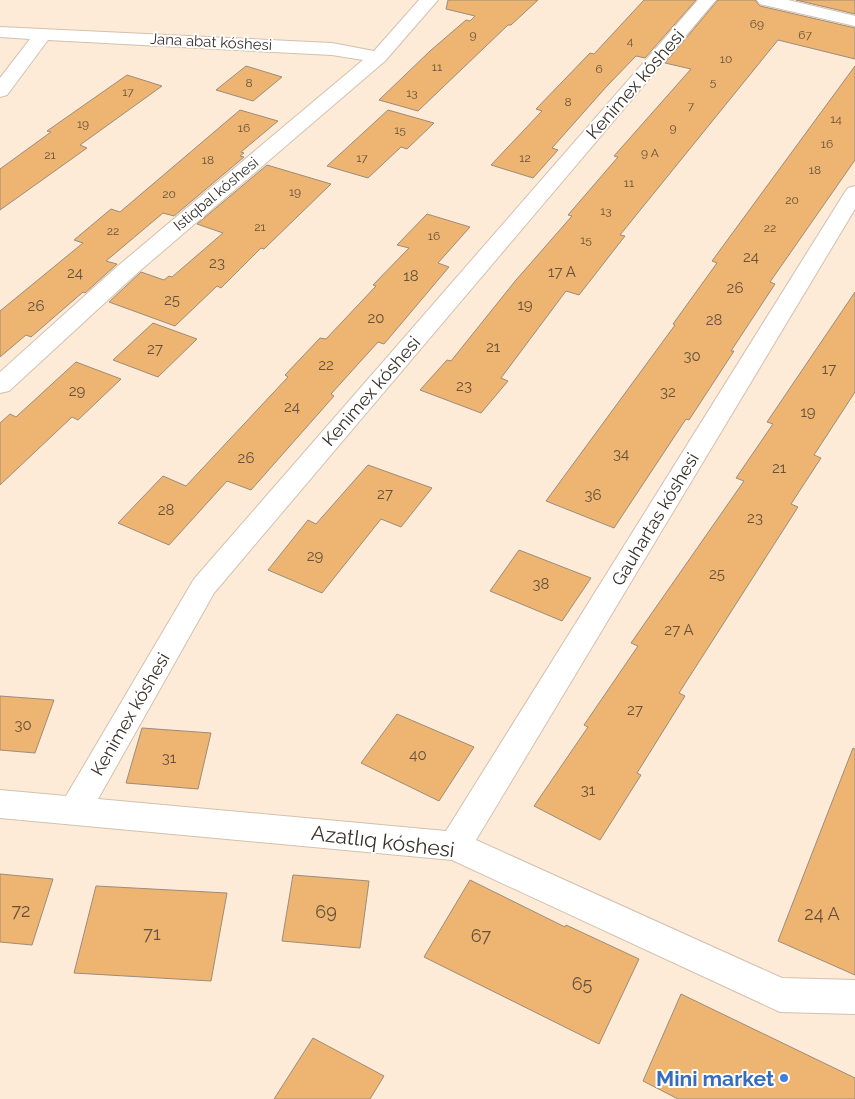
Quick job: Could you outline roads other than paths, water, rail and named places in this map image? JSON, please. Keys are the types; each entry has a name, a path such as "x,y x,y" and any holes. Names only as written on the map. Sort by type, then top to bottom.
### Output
{"street":[{"name":"Istiqbal kóshesi","path":"0,385 127,270 378,56 429,0"},
{"name":"Kenimex kóshesi","path":"75,810 204,586 707,0"},
{"path":"766,0 855,21"},
{"name":"Jana abat kóshesi","path":"0,32 332,48 378,56"},
{"path":"0,91 44,33"},
{"name":"Gauhartas kóshesi","path":"455,846 855,192"},
{"name":"Azatlıq kóshesi","path":"0,804 455,846 780,995 855,997"}],"place":[{"name":"Mini market","path":"784,1078"}]}
